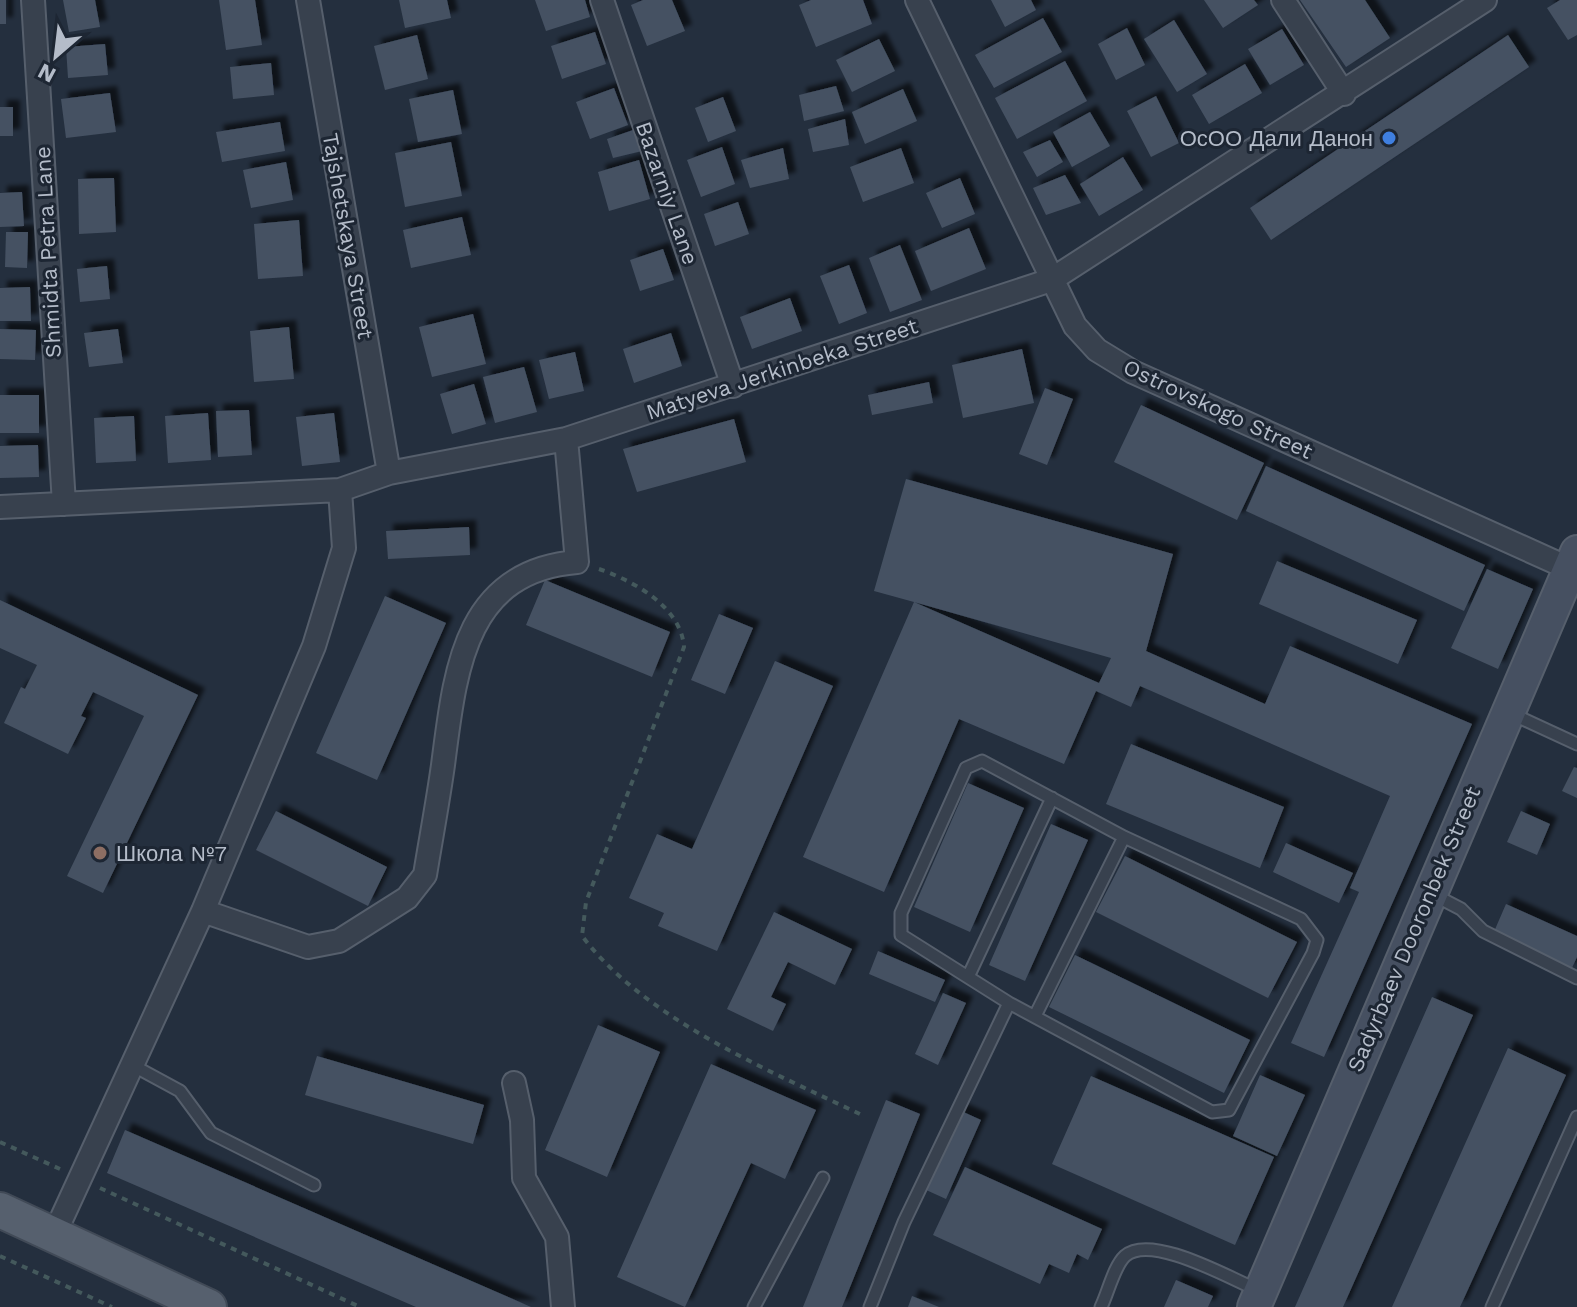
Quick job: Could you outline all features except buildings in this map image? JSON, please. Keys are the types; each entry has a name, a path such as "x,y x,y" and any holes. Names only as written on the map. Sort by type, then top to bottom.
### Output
{"main road":[{"name":"Sadyrbaev Dooronbek Street","path":"1258,1299 1506,711 1574,564"},
{"path":"0,1210 209,1307"}],"street":[{"name":"Shmidta Petra Lane","path":"33,0 64,504"},
{"name":"Tajshetskaya Street","path":"308,0 389,473"},
{"name":"Bazarniy Lane","path":"602,0 733,386"},
{"name":"Ostrovskogo Street","path":"917,0 1051,280 1075,326 1097,350 1133,372 1574,564"},
{"path":"1283,0 1344,94"},
{"name":"Matyeva Jerkinbeka Street","path":"0,507 340,490 389,473 566,439 1051,280 1344,94 1485,0"},
{"path":"203,911 308,947 339,941 407,898 425,875 452,685 467,641 488,605 521,574 551,563 577,562 566,439"},
{"path":"54,1235 203,911 333,593 344,548 340,490"},
{"path":"514,1083 522,1120 524,1178 557,1237 563,1307"}],"lane":[{"path":"1506,711 1577,744"},
{"path":"976,761 987,762 1052,798 1124,837 1301,919 1317,940 1313,953 1229,1110 1212,1112 1009,1003 907,940 899,927 901,913 966,768 976,761"},
{"path":"968,977 1052,798"},
{"path":"1035,1016 1124,837"},
{"path":"1430,893 1461,909 1483,931 1577,978"},
{"path":"870,1307 910,1209 1009,1003"},
{"path":"132,1065 180,1091 211,1133 314,1185"},
{"path":"1492,1307 1577,1117"},
{"path":"754,1307 823,1178"},
{"path":"1101,1307 1124,1257 1141,1248 1162,1250 1258,1299"}],"path":[{"path":"577,562 609,573 664,608 677,620 684,647 586,902 582,936 616,977 649,1001 760,1066 864,1116"},
{"path":"0,1142 360,1307"},
{"path":"0,1256 112,1307"}],"place":[{"name":"ОсОО Дали Данон","path":"1389,138"},
{"name":"Школа №7","path":"100,853"}]}
